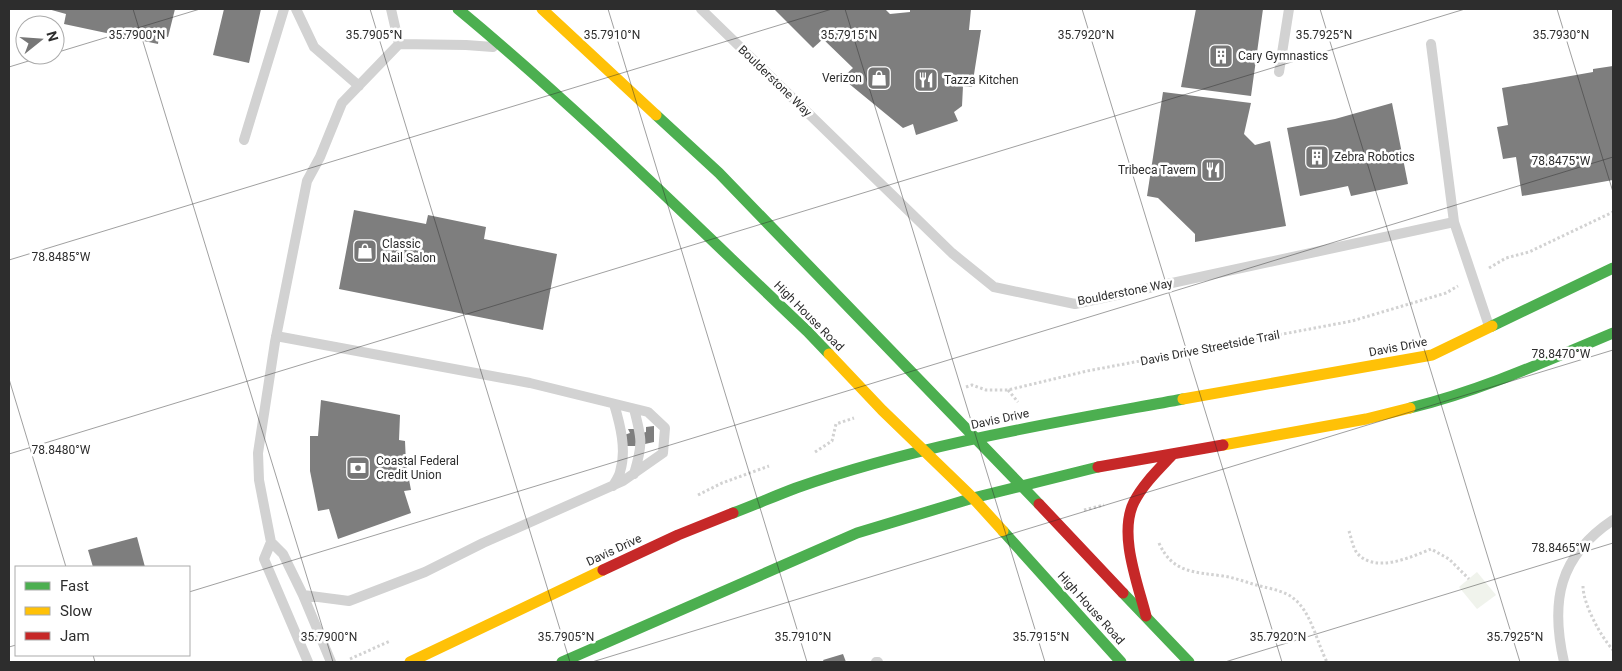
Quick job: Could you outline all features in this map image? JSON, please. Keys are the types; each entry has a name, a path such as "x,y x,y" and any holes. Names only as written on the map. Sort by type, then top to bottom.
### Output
{"main road":[{"name":"High House Road","path":"458,9 506,49 627,160 807,330 882,410 973,498 1122,662"},
{"path":"542,9 719,173 976,438 1189,662"},
{"name":"Davis Drive","path":"410,662 678,535 796,488 864,467 976,438 1432,355 1613,268"},
{"path":"562,662 857,533 973,498 1023,487 1083,470 1366,419 1431,403 1504,379 1613,333"},
{"path":"1146,617 1128,544 1131,509 1148,482 1173,454"}],"lane":[{"path":"244,140 284,9"},
{"path":"296,9 314,47 359,86"},
{"path":"391,9 399,44"},
{"name":"Boulderstone Way","path":"701,9 952,253 994,287 1075,304 1454,222"},
{"path":"1279,72 1290,9"},
{"path":"308,662 264,559 271,542 259,480 258,453 276,336 307,181 320,156 342,103 399,44 466,45 506,49"},
{"path":"1431,44 1454,222 1489,328"},
{"path":"276,336 530,383 648,412 665,428 663,453 634,474 613,486 483,543 425,572 349,601 303,595"},
{"path":"613,486 620,472 622,456 621,432 614,404"},
{"path":"634,409 641,433 641,446 634,474"},
{"path":"1564,662 1559,641 1557,615 1560,593 1567,568 1583,545 1613,520"},
{"path":"271,542 283,554 303,595 331,662"}],"path":[{"path":"1506,258 1529,252 1613,212"},
{"name":"Davis Drive Streetside Trail","path":"972,385 986,390 1008,390 1087,371 1352,321 1446,293"},
{"path":"1076,512 1107,504"},
{"path":"1349,531 1357,553 1374,564 1405,560 1431,549 1449,559 1469,578"},
{"path":"1158,541 1172,563 1186,570 1203,575 1224,576 1275,590 1293,598 1309,619 1327,662"},
{"path":"1583,582 1583,591 1588,607 1608,645 1613,650"}],"shaded area":[{"path":"1477,572 1496,595 1477,609 1459,587"}],"building":[{"path":"48,9 175,9 168,37 159,35 158,44 65,24 66,14"},
{"path":"224,9 261,9 249,63 213,55"},
{"path":"774,9 885,9 890,14 910,12 910,9 971,9 969,30 981,30 972,87 963,86 962,106 954,112 958,121 916,135 913,124 903,128 842,78 853,68 823,39 813,48"},
{"name":"Cary Gymnastics","path":"1196,9 1263,9 1251,96 1181,87"},
{"path":"1613,66 1613,180 1522,196 1516,157 1503,159 1497,127 1508,125 1502,88 1593,72 1593,69"},
{"name":"Tribeca Tavern","path":"1163,92 1251,103 1244,134 1255,145 1270,141 1286,226 1195,242 1195,234 1158,198 1147,196"},
{"path":"1392,103 1408,184 1351,196 1348,186 1300,196 1287,128 1335,119"},
{"path":"354,210 426,224 428,215 486,227 484,239 557,254 543,330 339,289"},
{"name":"Coastal Federal Credit Union","path":"321,400 400,415 399,440 405,441 406,464 411,490 404,491 411,513 338,539 329,509 318,511 310,471 310,436 318,436"},
{"path":"654,426 654,442 645,444 642,433 646,432 646,427"},
{"path":"628,429 635,429 637,446 626,446 624,435 630,433"},
{"path":"137,537 145,566 93,566 88,550"},
{"path":"843,654 846,662 824,662 823,660"}],"traffic: fast":[{"path":"458,9 592,127 829,354"},
{"path":"656,115 719,173 1039,504"},
{"path":"1492,326 1613,268"},
{"path":"1410,408 1487,384 1538,365 1613,333"},
{"path":"733,513 796,488 891,459 988,436 1183,399"},
{"path":"562,662 857,533 973,498 1098,467"},
{"path":"1003,531 1121,662"},
{"path":"1123,593 1189,662"}],"traffic: slow":[{"path":"542,9 656,115"},
{"path":"1183,399 1432,355 1492,326"},
{"path":"829,354 882,410 973,498 1003,531"},
{"path":"1223,445 1366,419 1410,408"},
{"path":"410,662 603,570"}],"traffic: jam":[{"path":"1098,467 1223,445"},
{"path":"1146,616 1131,559 1128,529 1130,515 1134,502 1142,489 1173,454"},
{"path":"1039,504 1123,593"},
{"path":"603,570 678,535 733,513"}],"place":[{"name":"Cary Gymnastics","path":"1221,56"},
{"name":"Verizon","path":"879,78"},
{"name":"Tazza Kitchen","path":"926,80"},
{"name":"Zebra Robotics","path":"1317,157"},
{"name":"Tribeca Tavern","path":"1213,170"},
{"name":"Classic Nail Salon","path":"365,251"},
{"name":"Coastal Federal Credit Union","path":"358,468"}]}
